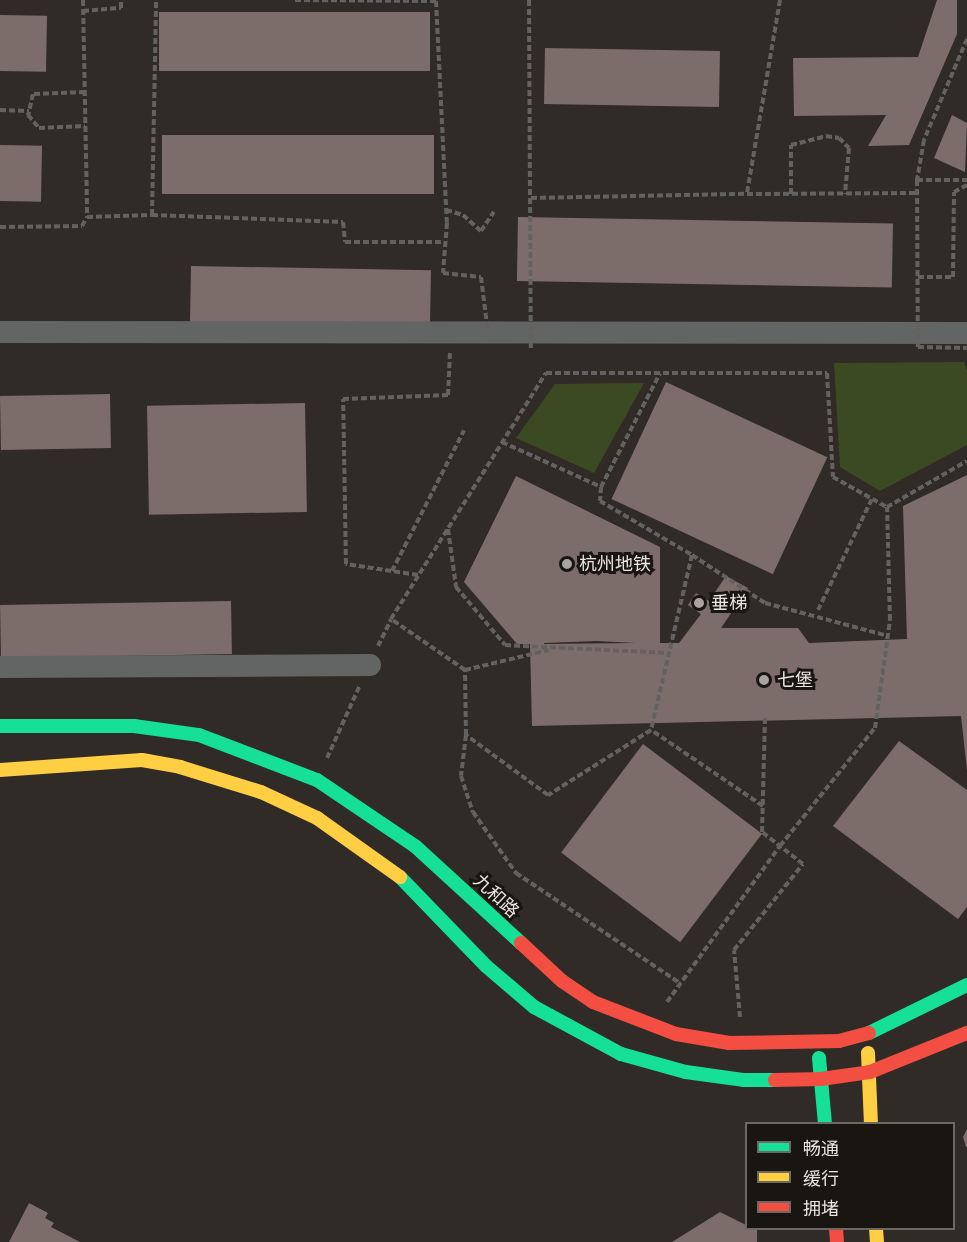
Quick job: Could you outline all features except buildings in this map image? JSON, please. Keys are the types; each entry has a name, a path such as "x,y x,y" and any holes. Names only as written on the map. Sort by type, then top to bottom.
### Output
{"street":[{"path":"0,332 488,333 531,341 967,333"},
{"path":"0,667 370,665"},
{"name":"九和路","path":"0,726 134,726 199,735 317,780 375,816 414,846 561,981 593,1002 676,1034 729,1043 817,1042 867,1035 967,985"},
{"path":"0,770 142,760 180,766 261,792 317,818 394,871 486,966 534,1007 575,1033 621,1054 686,1072 744,1080 821,1079 870,1072 967,1033"},
{"path":"867,1035 872,1122"},
{"path":"817,1042 825,1122"}],"path":[{"path":"0,227 82,225 87,217 83,0"},
{"path":"83,11 122,8 121,0"},
{"path":"152,215 156,0"},
{"path":"295,0 436,1 446,210 443,273 481,276 488,333"},
{"path":"530,0 531,341"},
{"path":"747,194 780,0"},
{"path":"967,39 924,140 917,180 918,347 967,348"},
{"path":"85,92 33,94 29,111 39,128 85,126"},
{"path":"0,110 29,111"},
{"path":"791,194 791,145 826,136 839,138 849,148 845,194"},
{"path":"917,180 967,180"},
{"path":"918,277 953,277 954,192 967,185"},
{"path":"531,198 917,194"},
{"path":"446,210 463,215 481,231 494,212"},
{"path":"87,217 152,215 343,222 345,242 444,242"},
{"path":"418,575 346,564 343,399 448,394 450,349"},
{"path":"317,780 391,619 546,373 827,373 833,477 887,507"},
{"path":"660,373 601,487 600,501 692,555 765,603 888,636"},
{"path":"392,571 464,430"},
{"path":"502,442 601,487"},
{"path":"887,507 967,461"},
{"path":"818,610 872,499"},
{"path":"665,1004 780,846 875,728 888,636 887,507"},
{"path":"448,528 456,587 505,645 552,650 669,653"},
{"path":"466,735 548,795 651,730 692,555"},
{"path":"391,619 465,670 552,650"},
{"path":"465,670 466,735 461,776 473,812 516,873 680,983"},
{"path":"740,1017 734,950 803,864 762,832 765,717"},
{"path":"651,730 763,806"}],"green space":[{"path":"964,362 967,370 967,445 880,491 840,467 834,363"},
{"path":"644,383 594,473 516,438 555,384"}],"traffic: fast":[{"path":"0,726 134,726 199,735 317,780 415,846 521,943"},
{"path":"400,877 486,966 534,1007 621,1054 686,1072 744,1080 775,1080"},
{"path":"869,1033 967,985"},
{"path":"819,1058 825,1122"}],"traffic: slow":[{"path":"0,770 142,760 180,767 261,792 317,818 400,877"},
{"path":"868,1053 871,1122"},
{"path":"876,1230 877,1242"}],"traffic: jam":[{"path":"521,943 562,981 593,1002 676,1034 729,1043 839,1041 869,1033"},
{"path":"775,1080 821,1079 870,1072 967,1033"},
{"path":"836,1230 837,1242"}],"place":[{"name":"杭州地铁","path":"567,564"},
{"name":"垂梯","path":"699,603"},
{"name":"七堡","path":"764,680"}]}
